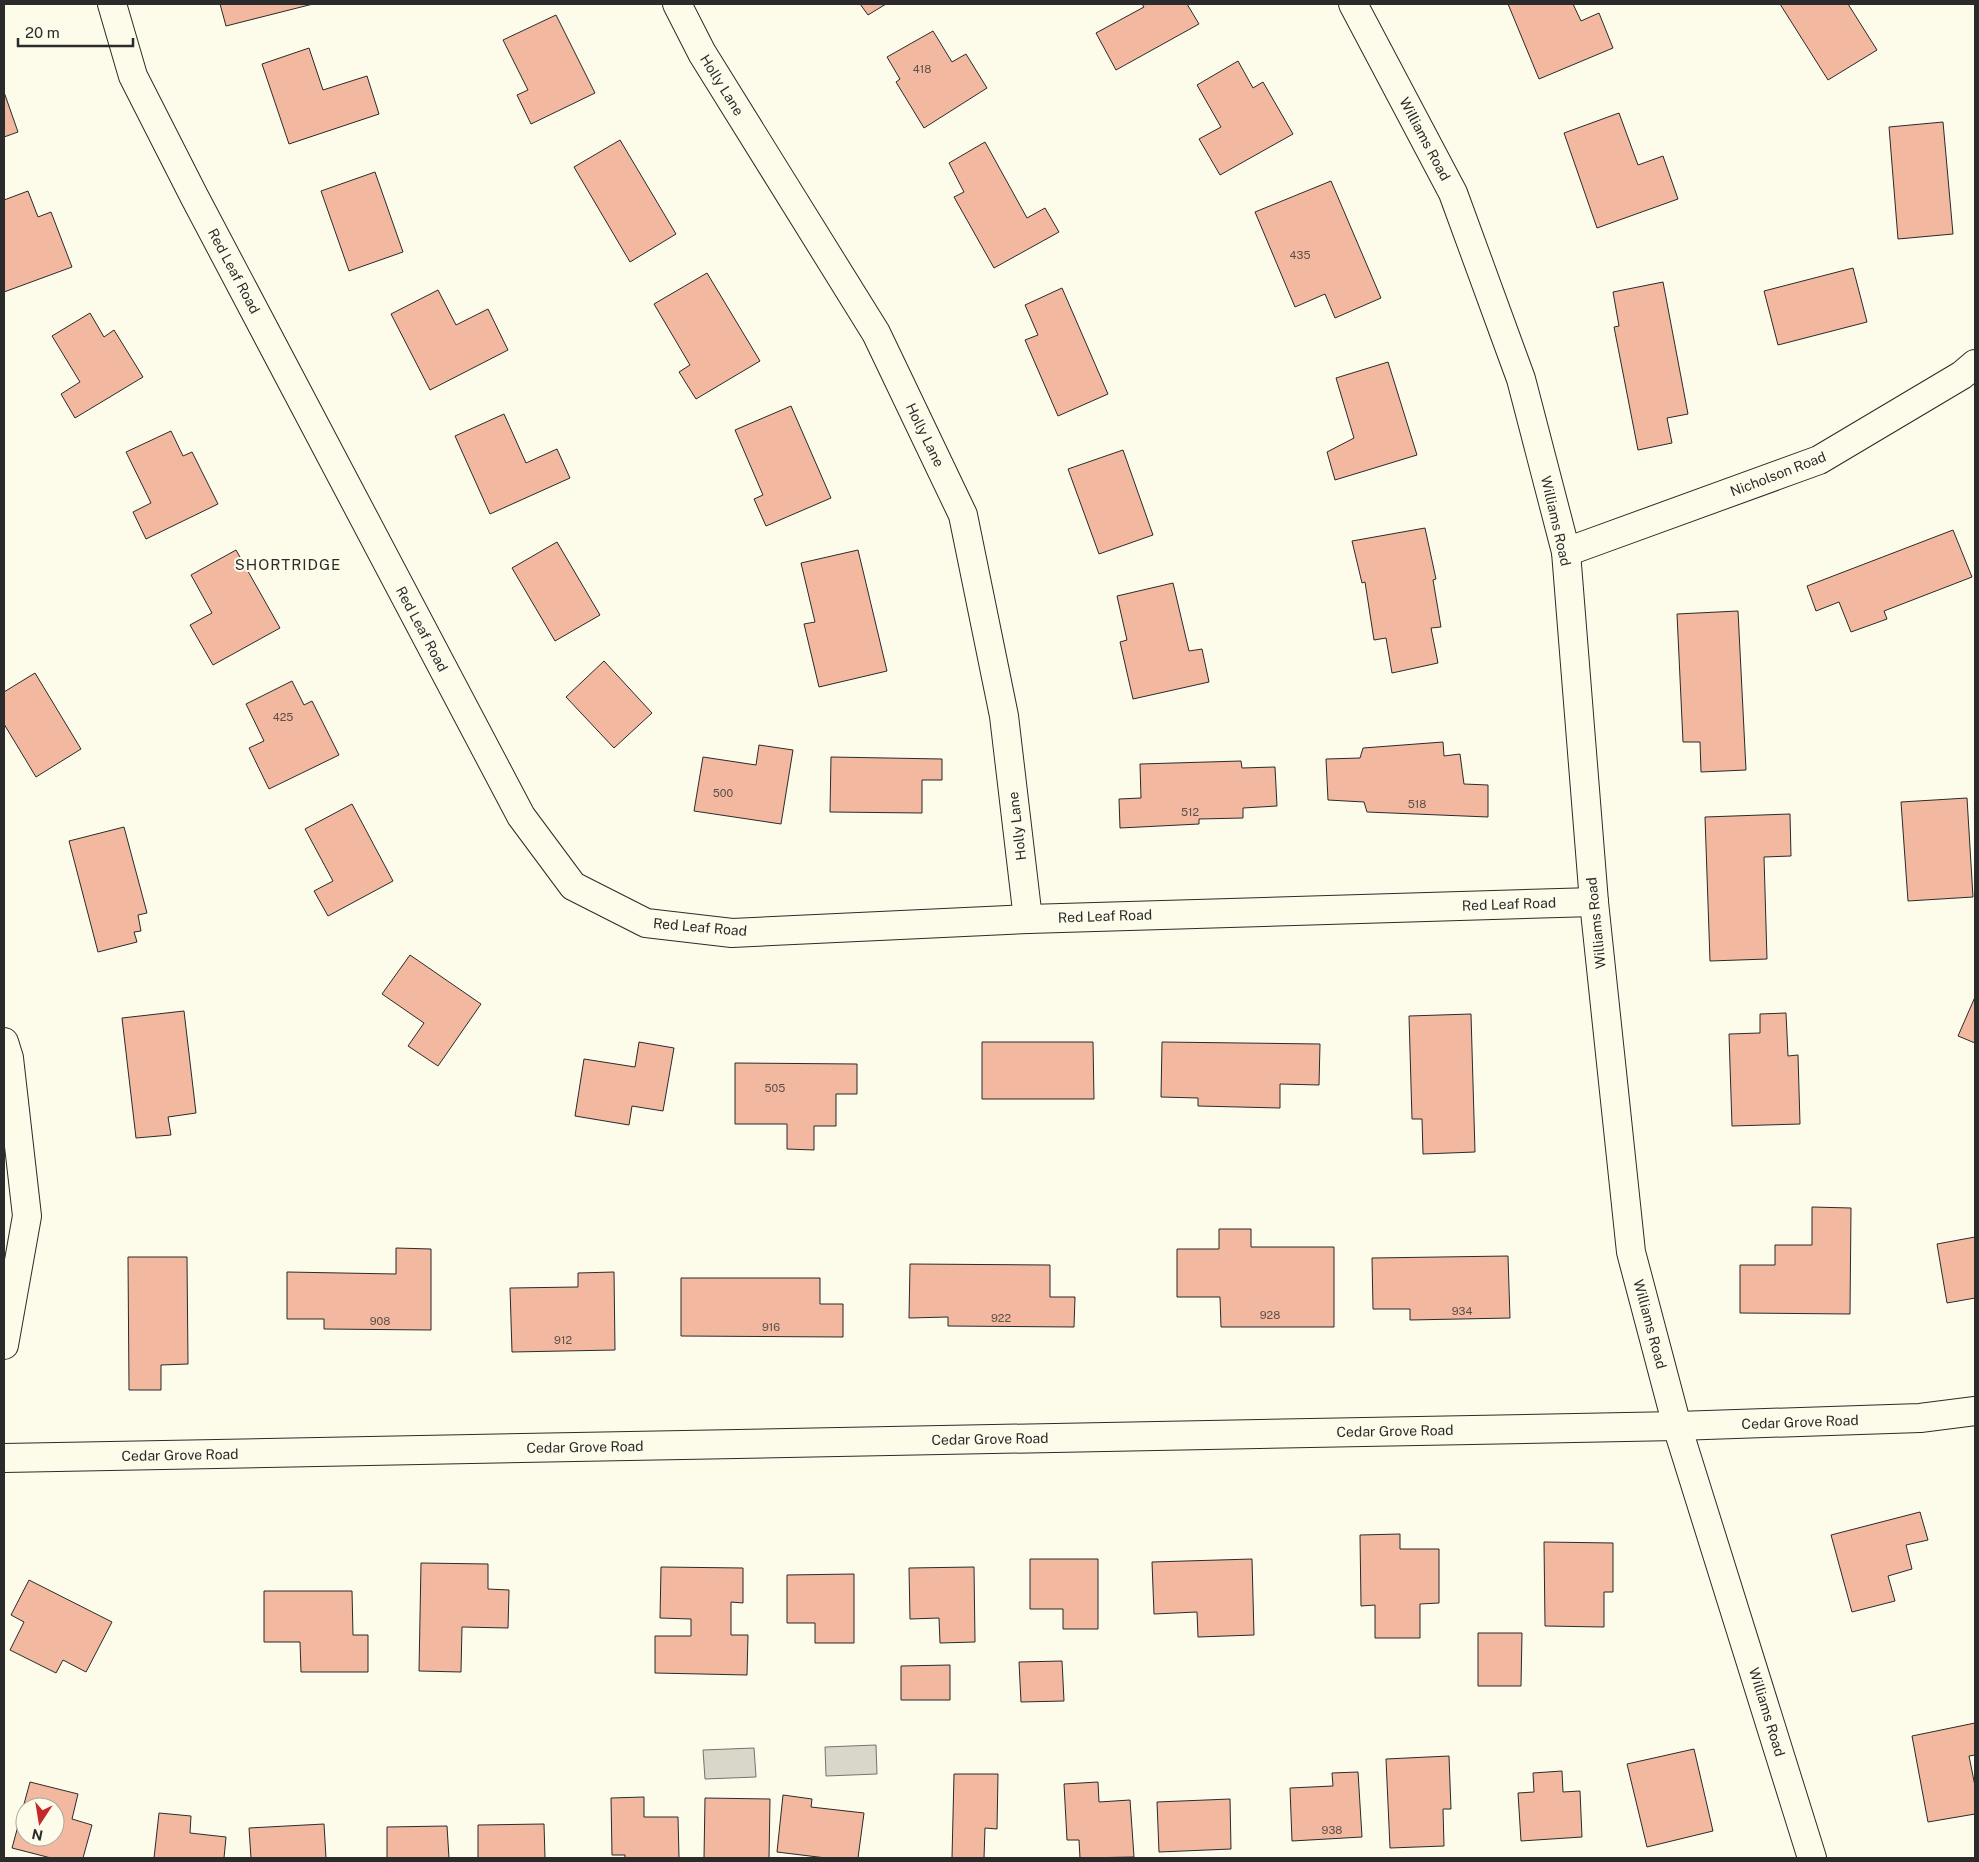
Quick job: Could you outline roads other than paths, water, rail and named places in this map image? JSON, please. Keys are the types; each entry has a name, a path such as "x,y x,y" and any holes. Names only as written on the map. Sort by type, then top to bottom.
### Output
{"street":[{"name":"Red Leaf Road","path":"112,4 133,76 194,196 521,816 573,886 646,923 732,933 1028,919 1594,902"},
{"name":"Holly Lane","path":"677,4 702,52 876,333 963,515 1004,716 1028,919"},
{"name":"Williams Road","path":"1353,4 1453,193 1521,380 1566,552 1594,902 1631,1252 1677,1426 1812,1858"},
{"name":"Nicholson Road","path":"1566,552 1819,460 1962,375 1975,364"},
{"path":"4,1042 9,1058 27,1216 4,1345"},
{"name":"Cedar Grove Road","path":"4,1458 1677,1426 1920,1418 1975,1411"}],"district":[{"name":"SHORTRIDGE","path":"288,565"}]}
